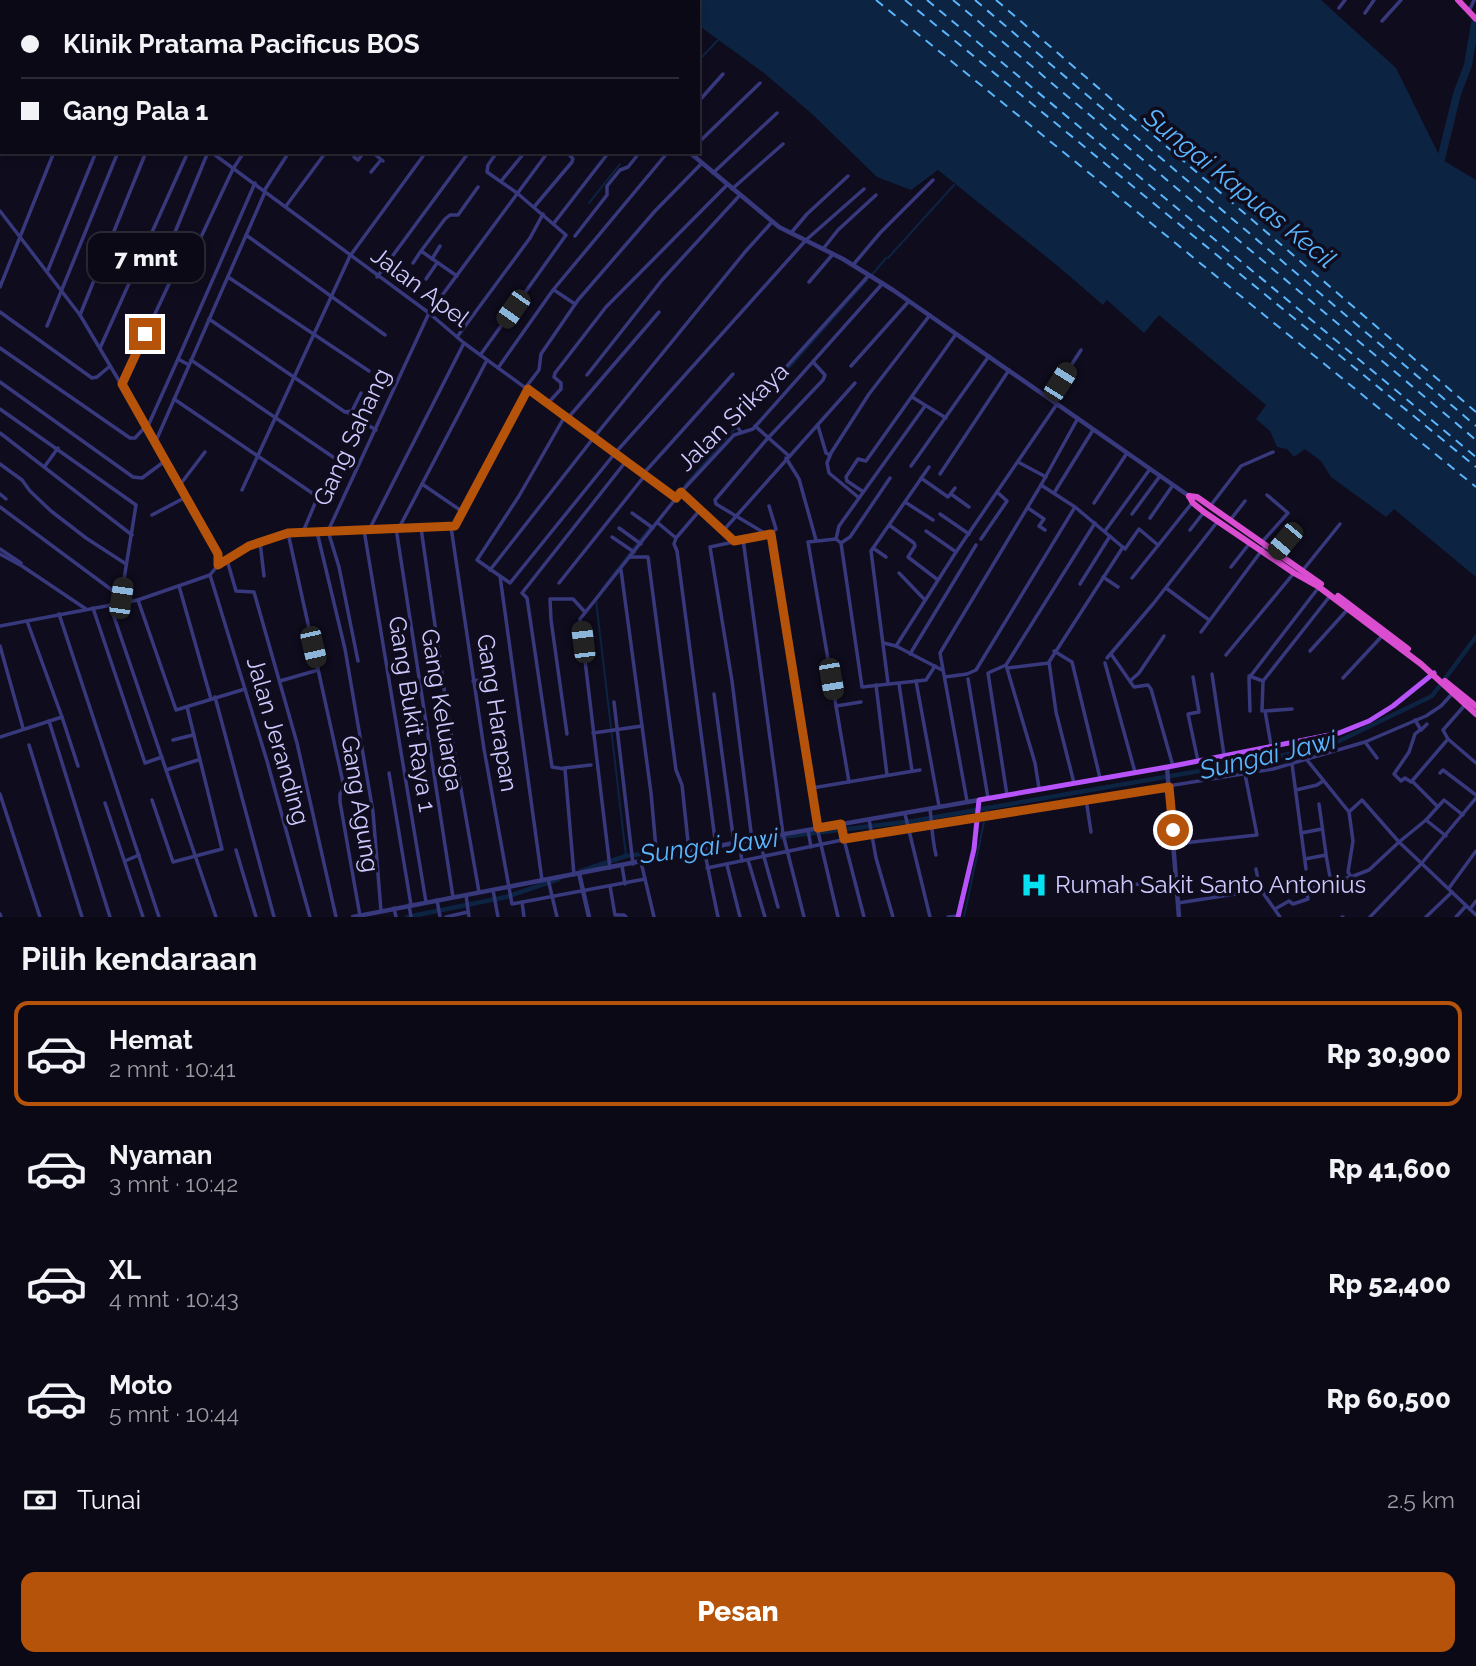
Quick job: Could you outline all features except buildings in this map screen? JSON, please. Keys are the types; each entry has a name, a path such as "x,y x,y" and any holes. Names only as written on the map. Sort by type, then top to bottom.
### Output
{"highway":[{"path":"1458,0 1472,15"},
{"path":"1191,499 1229,521 1433,673"},
{"path":"1207,509 1248,545 1275,553 1297,572 1362,614 1418,657 1439,679 1476,706"},
{"path":"1454,691 1476,713"}],"main road":[{"path":"958,917 982,816 979,802 1040,788 1169,769 1351,729 1393,706 1433,673"}],"street":[{"path":"1339,8 1345,0"},
{"path":"1365,13 1374,0"},
{"path":"1382,21 1401,0"},
{"path":"1472,15 1474,0"},
{"path":"700,100 723,74"},
{"path":"700,141 760,83"},
{"path":"713,173 777,113"},
{"path":"548,403 561,389 561,383 554,377 555,373 606,307 729,186 783,144"},
{"path":"0,287 53,154"},
{"path":"48,271 95,154"},
{"path":"47,326 117,154"},
{"path":"80,315 145,154"},
{"path":"100,348 187,154"},
{"path":"166,254 212,154"},
{"name":"Jalan Apel","path":"213,154 429,313 464,343 595,436 676,498"},
{"path":"122,384 169,284 185,271 243,154"},
{"path":"155,443 264,191 288,154"},
{"path":"286,206 325,154"},
{"path":"354,157 358,160 362,154"},
{"path":"371,172 382,160 374,154"},
{"path":"242,490 349,256 425,154"},
{"path":"377,277 466,154"},
{"path":"481,354 565,236 554,223 486,170 496,154"},
{"path":"501,181 523,154"},
{"name":"Gang Sahang","path":"358,661 339,567 328,531 429,313 546,154"},
{"path":"534,207 572,162 569,154"},
{"path":"554,223 607,154"},
{"path":"575,236 607,195 607,186 638,154"},
{"path":"498,368 554,290 666,154"},
{"path":"692,154 772,222 853,265 909,301 1191,499 1132,578"},
{"path":"0,626 138,600 210,575 218,565 260,542 288,533 451,527 456,524 539,370 541,354 575,304 611,260 702,163"},
{"path":"791,233 807,214 848,176"},
{"path":"853,265 880,233 933,180"},
{"path":"0,348 130,438 135,438 146,427 178,359 255,183"},
{"path":"414,263 445,219 450,215 457,216 478,187"},
{"path":"659,312 567,417 477,559 490,570 512,583 616,452 806,240 864,189"},
{"path":"587,375 663,280 740,195"},
{"path":"823,248 838,230 876,195"},
{"path":"0,211 80,315 218,554 218,565"},
{"path":"457,337 530,238 543,214"},
{"path":"490,570 595,436 772,222"},
{"path":"246,235 385,335"},
{"path":"432,259 440,246"},
{"path":"421,251 457,276"},
{"path":"809,282 833,254"},
{"path":"426,279 437,263"},
{"path":"738,429 869,275"},
{"path":"227,277 369,371"},
{"name":"Jalan Srikaya","path":"583,611 621,570 681,492 738,429 750,431 755,426 883,284"},
{"path":"554,290 575,304"},
{"path":"851,366 909,301"},
{"path":"0,312 92,378 110,366"},
{"path":"858,497 829,473 827,463 830,455 869,394 930,315"},
{"path":"209,319 376,430"},
{"path":"862,491 847,481 846,477 858,459 866,461 956,334"},
{"path":"367,530 464,343"},
{"path":"1050,398 1081,350"},
{"path":"911,467 989,356"},
{"path":"178,359 190,363 277,418 333,457"},
{"path":"398,528 487,360"},
{"path":"769,534 716,504 715,500 768,437 823,380 825,375 813,362"},
{"path":"940,474 1009,370"},
{"path":"559,583 645,474 733,374"},
{"path":"0,383 133,477 142,478 165,461"},
{"path":"722,531 855,383"},
{"path":"348,413 352,411 361,393"},
{"path":"912,397 946,418"},
{"path":"174,399 315,495 316,501 303,532"},
{"path":"896,646 956,552 1057,404"},
{"path":"836,539 837,529 862,491 925,406"},
{"path":"0,409 135,505 121,598"},
{"path":"967,801 940,653 1028,508 1078,418"},
{"path":"755,426 787,457 799,479 816,540"},
{"path":"818,426 826,453 830,455"},
{"path":"1054,494 1094,429"},
{"path":"1,436 45,466 132,535"},
{"path":"45,466 58,448"},
{"path":"179,486 205,452"},
{"path":"1190,530 1241,467 1273,452"},
{"path":"1094,503 1127,453"},
{"path":"591,765 551,767 527,598 522,593 627,460"},
{"path":"1018,462 1046,477"},
{"path":"0,464 22,480 51,511 100,549 126,564"},
{"path":"888,683 870,552 929,467"},
{"path":"1105,531 1150,468"},
{"path":"1132,514 1160,475"},
{"path":"841,543 850,537 890,478"},
{"path":"921,478 948,497 954,488"},
{"path":"422,484 463,512"},
{"path":"1041,485 1075,507 1125,549 1139,529 1158,545"},
{"path":"1150,518 1174,485"},
{"path":"681,492 734,541"},
{"path":"981,539 1007,501 997,492"},
{"path":"0,494 6,499"},
{"path":"951,494 968,507"},
{"path":"1201,632 1288,513 1267,495"},
{"path":"152,515 186,497"},
{"path":"1229,521 1245,501"},
{"path":"905,502 933,520"},
{"path":"769,506 776,529 769,534 710,547 755,839 761,847 778,907"},
{"path":"0,507 128,602"},
{"path":"945,677 976,670 1075,507"},
{"path":"1028,508 1044,519 1039,526 1045,530"},
{"path":"700,509 674,544 716,846"},
{"path":"632,513 653,528"},
{"path":"940,514 969,534"},
{"path":"1108,658 1218,521"},
{"path":"657,523 676,538"},
{"path":"1040,788 1007,667 1095,523"},
{"path":"1226,655 1340,524"},
{"path":"888,525 914,543 915,547 907,556 938,580"},
{"path":"420,527 447,709 479,892"},
{"name":"Gang Harapan","path":"451,527 509,889 512,903 522,902"},
{"name":"Gang Keluarga","path":"398,528 453,897"},
{"path":"619,528 641,544"},
{"path":"1275,553 1295,529"},
{"name":"Gang Bukit Raya 1","path":"367,530 426,902"},
{"path":"317,531 345,649 373,812 381,911"},
{"path":"926,531 956,552"},
{"name":"Gang Agung","path":"288,533 344,787 340,802 360,916"},
{"path":"769,534 820,843 838,917"},
{"path":"1080,584 1110,536"},
{"path":"612,537 634,552"},
{"path":"743,539 783,837 804,917"},
{"path":"849,782 808,544 816,540 836,539 841,543 861,685 864,687 928,680 934,666"},
{"path":"260,542 264,576"},
{"path":"909,654 976,545"},
{"path":"1231,567 1248,545"},
{"path":"1074,783 1056,712 1049,663 1054,651 1105,579 1123,547"},
{"path":"873,548 886,557"},
{"path":"0,549 20,561 22,566"},
{"path":"0,554 86,609"},
{"path":"630,557 648,558 676,770 681,785 690,852"},
{"path":"227,560 236,591 254,592 298,743 336,917"},
{"path":"621,570 657,859"},
{"path":"899,573 925,600"},
{"name":"Jalan Jeranding","path":"210,575 310,917"},
{"path":"500,576 546,881 557,917"},
{"path":"1105,579 1118,587"},
{"path":"179,586 274,917"},
{"path":"1250,711 1250,676 1319,587"},
{"path":"1166,588 1210,620"},
{"path":"1262,711 1263,681 1330,596"},
{"path":"567,734 551,621 551,599 573,599 583,611 580,623 608,868"},
{"path":"138,600 176,710 245,688"},
{"path":"110,606 216,917"},
{"path":"93,608 145,763 162,757"},
{"path":"1310,651 1348,609"},
{"path":"59,614 159,917"},
{"path":"27,621 78,766"},
{"path":"1343,678 1383,635"},
{"path":"1130,681 1139,673 1164,636"},
{"path":"884,643 896,646 943,670"},
{"path":"0,646 23,729"},
{"path":"1054,651 1072,662 1100,778"},
{"path":"1108,658 1135,687 1148,685 1151,689 1169,769 1179,917"},
{"path":"1108,658 1135,772"},
{"path":"1007,794 988,674 1007,667 1049,663"},
{"path":"279,681 318,670"},
{"path":"1212,674 1224,756"},
{"path":"1250,676 1263,681"},
{"path":"1193,677 1199,712 1188,714 1198,761"},
{"path":"474,681 489,679"},
{"path":"968,679 988,798"},
{"path":"916,681 939,806"},
{"path":"899,684 912,771"},
{"path":"876,685 887,775"},
{"path":"707,866 748,860 871,833 1245,774 1292,764 1365,742 1415,720 1436,710 1454,691"},
{"path":"714,694 742,859"},
{"path":"614,702 633,864"},
{"path":"836,706 861,702"},
{"path":"1466,705 1444,729 1448,739 1476,764"},
{"path":"152,800 173,862 222,848 187,707"},
{"path":"1271,748 1265,711 1292,709"},
{"path":"0,737 62,717"},
{"path":"1415,720 1421,729"},
{"path":"49,721 110,917"},
{"path":"1427,724 1415,734 1409,752 1394,774 1401,781 1405,778 1412,783 1437,806"},
{"path":"593,733 642,726"},
{"path":"173,740 193,735"},
{"path":"1412,783 1448,739"},
{"path":"1365,742 1377,758"},
{"path":"29,745 82,917"},
{"path":"166,770 199,760"},
{"path":"1307,760 1349,812 1353,841 1348,872 1350,877"},
{"path":"1292,764 1306,869"},
{"path":"564,768 578,875 589,917"},
{"path":"812,788 920,770"},
{"path":"1370,917 1446,836 1476,796 1443,770 1440,773"},
{"path":"389,773 411,917"},
{"path":"1174,844 1258,835 1245,774"},
{"path":"1296,790 1323,781"},
{"path":"0,794 40,917"},
{"path":"1086,799 1091,832"},
{"path":"1349,812 1363,800 1399,842 1476,915"},
{"path":"1275,909 1289,901 1293,904 1308,899 1306,890 1369,870 1426,820 1444,800 1462,816"},
{"path":"353,917 373,915 381,911 395,913 426,902 641,864 716,846 808,833 967,801 979,802"},
{"path":"105,803 143,917"},
{"path":"1319,804 1331,883"},
{"path":"930,810 930,829 936,855"},
{"path":"905,814 930,917"},
{"path":"1426,820 1446,836"},
{"path":"869,821 893,917"},
{"path":"841,826 864,917"},
{"path":"1301,833 1322,828"},
{"path":"808,833 811,845"},
{"path":"236,850 256,917"},
{"path":"704,851 719,917"},
{"path":"1426,917 1450,890 1476,851"},
{"path":"125,861 139,855"},
{"path":"1305,859 1326,855"},
{"path":"748,860 765,917"},
{"path":"641,864 654,917"},
{"path":"727,864 740,916"},
{"path":"622,867 625,881"},
{"path":"1256,869 1261,890 1280,917"},
{"path":"524,917 522,902 644,878"},
{"path":"1093,890 1177,879"},
{"path":"610,886 615,915 626,917"},
{"path":"1178,903 1261,890"},
{"path":"493,892 498,917"},
{"path":"446,917 468,913 466,896"},
{"path":"1456,917 1476,901"},
{"path":"437,902 440,916"},
{"path":"948,917 958,917"}],"water":[{"name":"Sungai Kapuas Kecil","path":"700,0 1321,0 1396,68 1441,159 1476,180 1476,577 1394,509 1386,517 1331,477 1321,461 1305,449 1294,457 1287,449 1277,447 1270,431 1256,419 1266,405 1159,315 1144,333 1107,300 1103,305 938,170 911,190 877,177 812,114 764,73 700,26"}],"waterway":[{"path":"1441,159 1457,94 1468,65 1476,18"},
{"path":"700,59 719,39"},
{"path":"589,203 620,164"},
{"path":"888,258 954,185"},
{"path":"871,276 886,258"},
{"path":"685,485 867,280"},
{"path":"602,589 650,527"},
{"path":"596,600 626,856"},
{"name":"Sungai Jawi","path":"773,838 913,821 1268,759 1339,741 1432,696 1476,637"},
{"path":"964,917 987,808"},
{"name":"Sungai Jawi","path":"581,871 626,856 713,845"},
{"name":"Sungai Jawi","path":"407,917 506,897 559,879"}],"ferry route":[{"path":"876,0 1476,487"},
{"path":"905,0 1476,467"},
{"path":"927,0 1476,457"},
{"path":"953,0 1476,440"},
{"path":"975,0 1476,426"},
{"path":"996,0 1476,412"}],"place":[{"name":"Rumah Sakit Santo Antonius","path":"1034,885"}],"route":[{"path":"145,334 122,384 218,554 218,565 249,546 288,533 455,526 528,389 676,498 681,492 734,541 771,534 818,828 841,824 844,839 1169,787 1173,830"}]}
